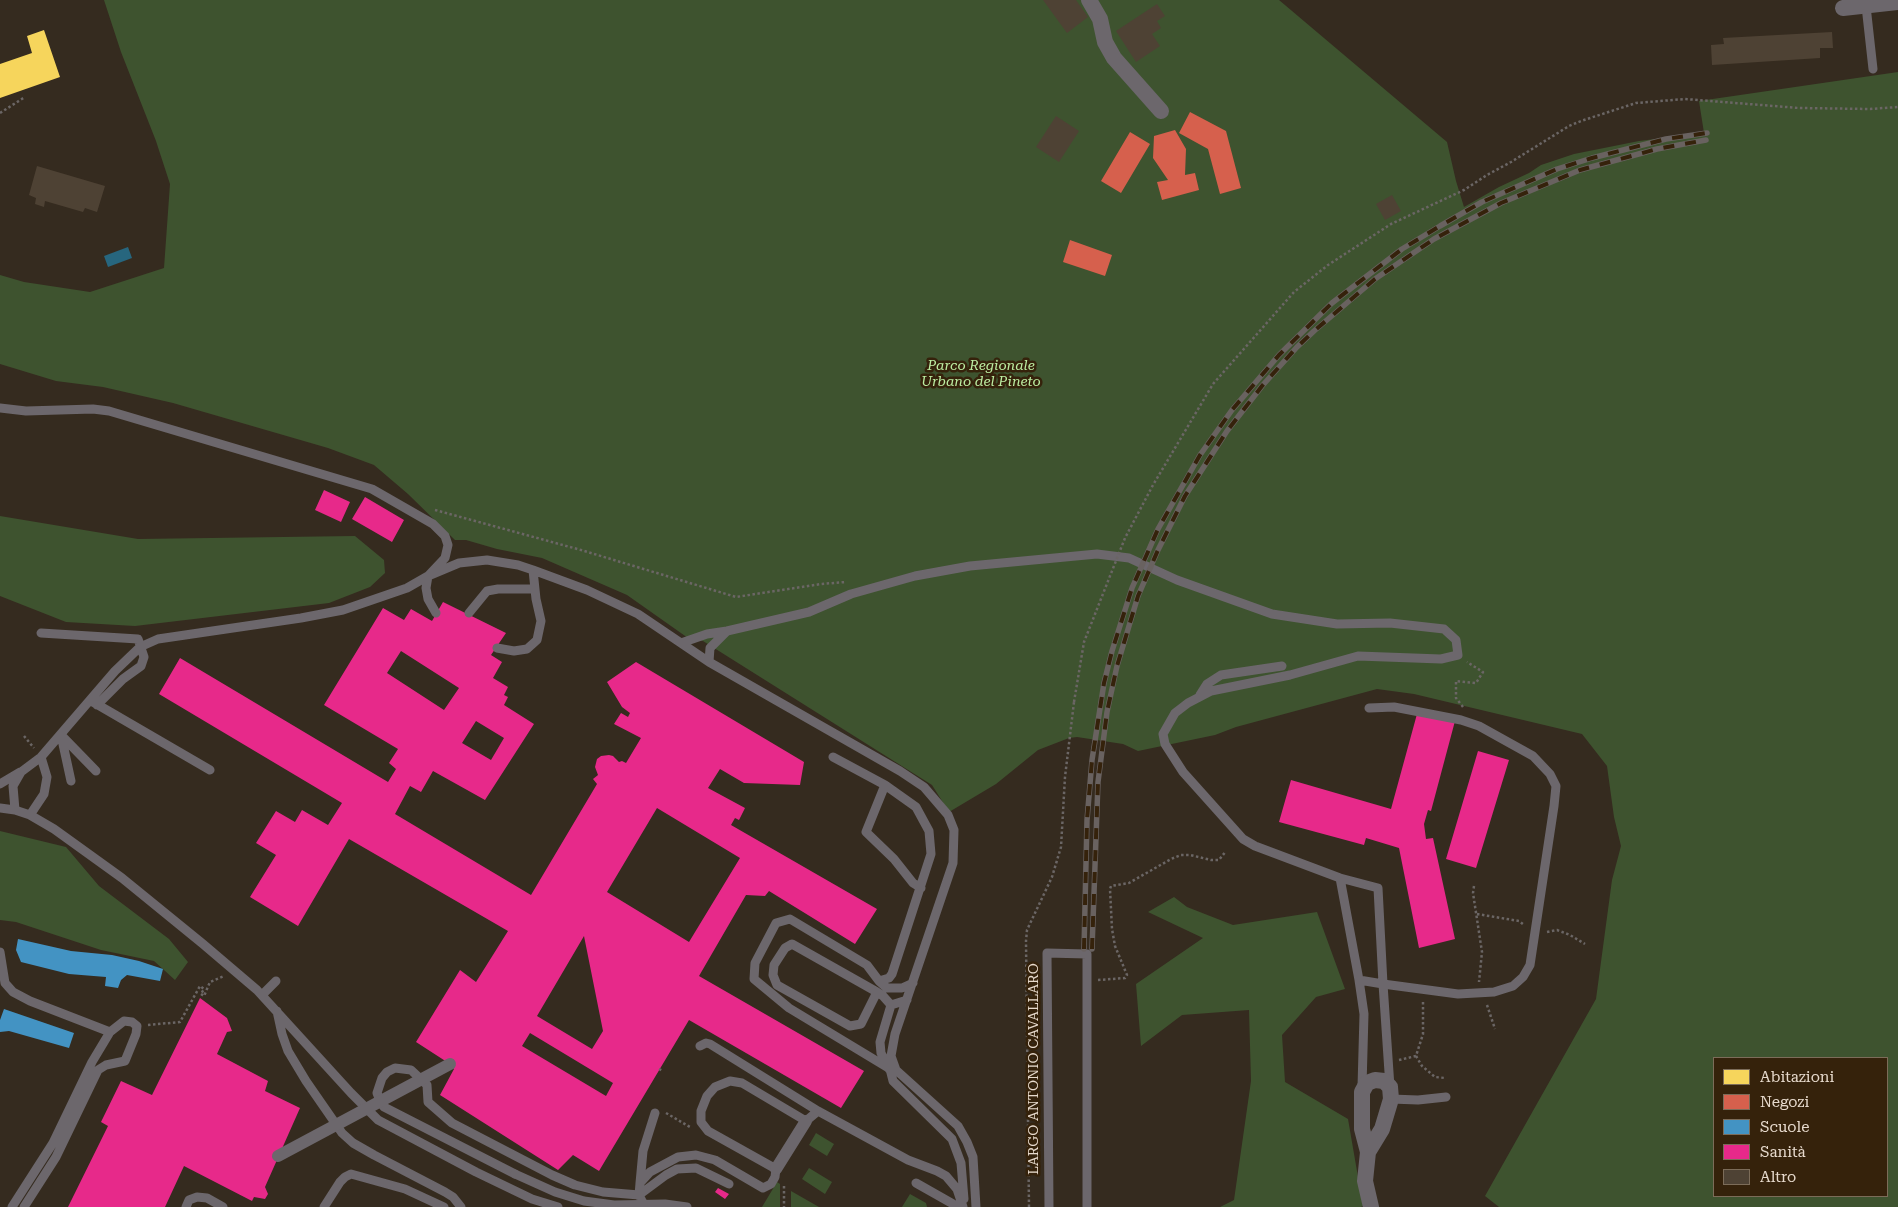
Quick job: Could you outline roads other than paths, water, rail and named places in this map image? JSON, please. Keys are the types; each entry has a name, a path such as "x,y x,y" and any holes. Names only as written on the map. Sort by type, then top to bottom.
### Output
{"street":[{"path":"1089,0 1100,19 1105,42 1114,58 1161,111"},
{"path":"1843,4 1866,6 1898,2"},
{"path":"278,1156 450,1064"},
{"path":"1368,1152 1382,1129 1391,1093 1384,1081 1375,1080 1367,1083 1362,1092 1362,1129 1368,1152 1365,1181 1371,1207"},
{"path":"776,1169 806,1121"}],"lane":[{"path":"1866,6 1873,69"},
{"path":"0,408 26,411 92,409 109,411 372,489 433,524 445,536 448,545 445,558 428,576 426,588 428,600 436,613"},
{"path":"681,643 707,634 809,612 851,594 915,576 970,566 1097,554 1129,558 1176,580 1272,614 1337,624 1390,623 1444,629 1456,640 1458,655 1441,659 1358,656 1290,674 1211,691 1175,713 1164,734 1165,744 1183,772 1228,824 1249,844 1340,878 1378,888 1391,1093 1418,1100 1446,1097"},
{"path":"94,703 116,672 140,647 158,639 343,610 407,588 428,576 459,563 487,560 518,565 616,602 638,614 709,662 900,771 924,787 948,815 954,830 953,863 895,1034 890,1069"},
{"path":"496,648 514,651 527,649 537,640 541,621 533,570"},
{"path":"469,613 487,592 498,589 535,589"},
{"path":"709,662 710,648 727,631"},
{"path":"0,784 41,757 94,703 141,666 144,656 138,639 41,633"},
{"path":"1198,698 1207,684 1222,675 1282,666"},
{"path":"94,703 210,770"},
{"path":"1359,980 1458,994 1494,992 1513,986 1523,977 1530,965 1556,786 1550,774 1533,756 1479,726 1469,722 1394,707 1369,708"},
{"path":"61,735 78,750 96,771"},
{"path":"61,735 71,780"},
{"path":"30,815 44,794 47,777 41,757"},
{"path":"833,757 885,785 916,807 929,830 931,854 921,888 892,974 889,978 879,981"},
{"path":"15,810 13,786 20,772"},
{"path":"885,785 866,832 894,859 913,883 921,888"},
{"path":"0,808 30,815 54,829 122,878 262,995 378,1120 476,1172 532,1199 558,1207"},
{"path":"1340,878 1364,1014 1362,1092"},
{"path":"890,1069 789,1008 754,979 755,963 776,923 790,918 867,965 887,988 902,988 913,982"},
{"path":"877,992 861,1024 850,1026 777,985 772,975 774,965 785,948 792,944 877,992 891,1005"},
{"path":"0,952 5,983 13,992 30,1001 110,1032"},
{"name":"LARGO ANTONIO CAVALLARO","path":"1049,1207 1047,953 1086,954 1087,1207"},
{"path":"262,995 276,981"},
{"path":"891,1005 907,1000"},
{"path":"891,1005 880,1042 880,1053 890,1069 893,1081 952,1139 962,1163 964,1207"},
{"path":"277,1011 288,1051 342,1133 353,1143 445,1192 456,1200 460,1207"},
{"path":"12,1207 53,1142 92,1062 110,1032 124,1021 132,1022 137,1026 132,1047 125,1061 106,1065 98,1070 56,1157 24,1207"},
{"path":"700,1046 706,1043 710,1044 818,1111 908,1160 927,1166 946,1176 957,1189 964,1207"},
{"path":"891,1056 896,1070 958,1126 973,1156 976,1207"},
{"path":"686,1207 665,1204 614,1205 584,1201 555,1192 515,1174 384,1107 380,1103 377,1093 382,1078 387,1072 396,1068 408,1068 427,1085 428,1102 452,1124 575,1185 603,1192 639,1195 677,1169 696,1168 729,1184"},
{"path":"640,1182 650,1172 678,1157 696,1155 715,1160 763,1188 771,1184 775,1177 776,1169 704,1127 700,1117 707,1096 721,1084 736,1081 806,1121 818,1111"},
{"path":"650,1207 643,1203 639,1195 643,1150 655,1113"},
{"path":"324,1207 340,1182 352,1174 405,1189 444,1207"},
{"path":"916,1183 953,1204 954,1207"},
{"path":"186,1207 191,1199 199,1196 208,1198 223,1207"}],"water":[{"path":"128,247 132,258 108,267 104,256"}],"railway":[{"path":"1084,949 1087,820 1092,760 1104,683 1112,651 1132,588 1158,529 1200,455 1232,410 1279,355 1332,303 1402,249 1440,226 1482,202 1557,169 1666,139 1707,133"},
{"path":"1092,949 1098,782 1107,712 1117,666 1138,596 1158,550 1185,496 1227,431 1262,386 1314,331 1375,279 1434,239 1501,203 1580,170 1657,149 1706,140"}],"park label":[{"name":"Parco Regionale Urbano del Pineto","path":"981,374"}]}
